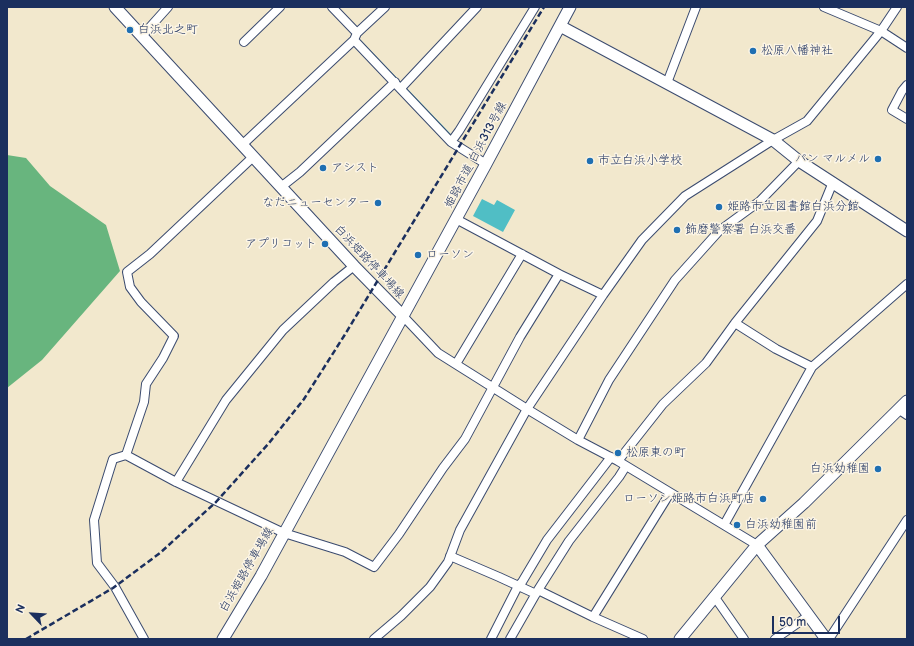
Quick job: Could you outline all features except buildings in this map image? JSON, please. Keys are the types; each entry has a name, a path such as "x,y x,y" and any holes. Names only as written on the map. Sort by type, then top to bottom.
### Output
{"street":[{"name":"白浜姫路停車場線","path":"115,7 354,266 402,315 261,576 223,639"},
{"path":"142,36 168,7"},
{"path":"244,42 280,7"},
{"path":"332,7 395,82 451,142 486,164"},
{"path":"242,145 385,7"},
{"path":"401,88 477,7"},
{"path":"451,142 535,7"},
{"path":"667,83 696,7"},
{"path":"824,7 881,31 907,48"},
{"path":"374,639 401,616 430,587 450,556 460,530 527,409 603,294 642,240 685,196 773,140 807,121 881,31 897,7"},
{"name":"姫路市道 白浜313号線","path":"402,315 456,219 560,26 566,8"},
{"path":"560,26 773,140 799,161 907,231"},
{"path":"281,186 300,172 395,82"},
{"path":"907,85 902,91 892,110 907,119"},
{"path":"126,455 144,402 146,384 163,358 174,336 141,302 130,287 127,272 150,254 253,157"},
{"path":"578,440 609,380 675,280 719,231 760,201 799,161"},
{"path":"491,639 518,586 522,582 547,540 614,459 663,404 706,363 735,323 818,221 833,182"},
{"path":"456,219 559,274 603,294"},
{"path":"456,364 522,254"},
{"path":"176,482 226,400 283,330 334,282 354,266"},
{"path":"144,639 115,587 97,563 94,520 113,459 126,455 176,482 284,533 345,552 374,567 399,534 443,468 465,439 520,337 559,274"},
{"path":"724,525 812,367 907,284"},
{"path":"402,315 438,353 578,440 626,466 756,545 826,639"},
{"path":"735,323 776,349 812,367"},
{"path":"680,639 756,545 903,412 907,400"},
{"path":"510,639 537,592 570,541 626,466"},
{"path":"593,617 670,493"},
{"path":"829,639 907,520"},
{"path":"450,556 518,586 537,592 643,639"},
{"path":"714,596 744,639"},
{"path":"775,639 808,616"}],"green space":[{"path":"7,155 26,158 50,186 106,225 120,271 42,360 7,388"}],"water":[{"path":"482,199 494,205 497,200 515,210 503,232 473,216"}],"waterway":[{"path":"360,41 451,136"}],"railway":[{"path":"26,639 113,588 160,553 216,502 269,443 304,399 344,336 544,7"}],"place":[{"name":"白浜北之町","path":"130,30"},
{"name":"松原八幡神社","path":"753,51"},
{"name":"パン マルメル","path":"878,159"},
{"name":"市立白浜小学校","path":"590,161"},
{"name":"アシスト","path":"323,168"},
{"name":"なだニューセンター","path":"378,203"},
{"name":"姫路市立図書館白浜分館","path":"719,207"},
{"name":"飾磨警察署 白浜交番","path":"677,230"},
{"name":"アプリコット","path":"325,244"},
{"name":"ローソン","path":"418,255"},
{"name":"松原東の町","path":"618,453"},
{"name":"白浜幼稚園","path":"878,469"},
{"name":"ローソン姫路市白浜町店","path":"763,499"},
{"name":"白浜幼稚園前","path":"737,525"}]}
